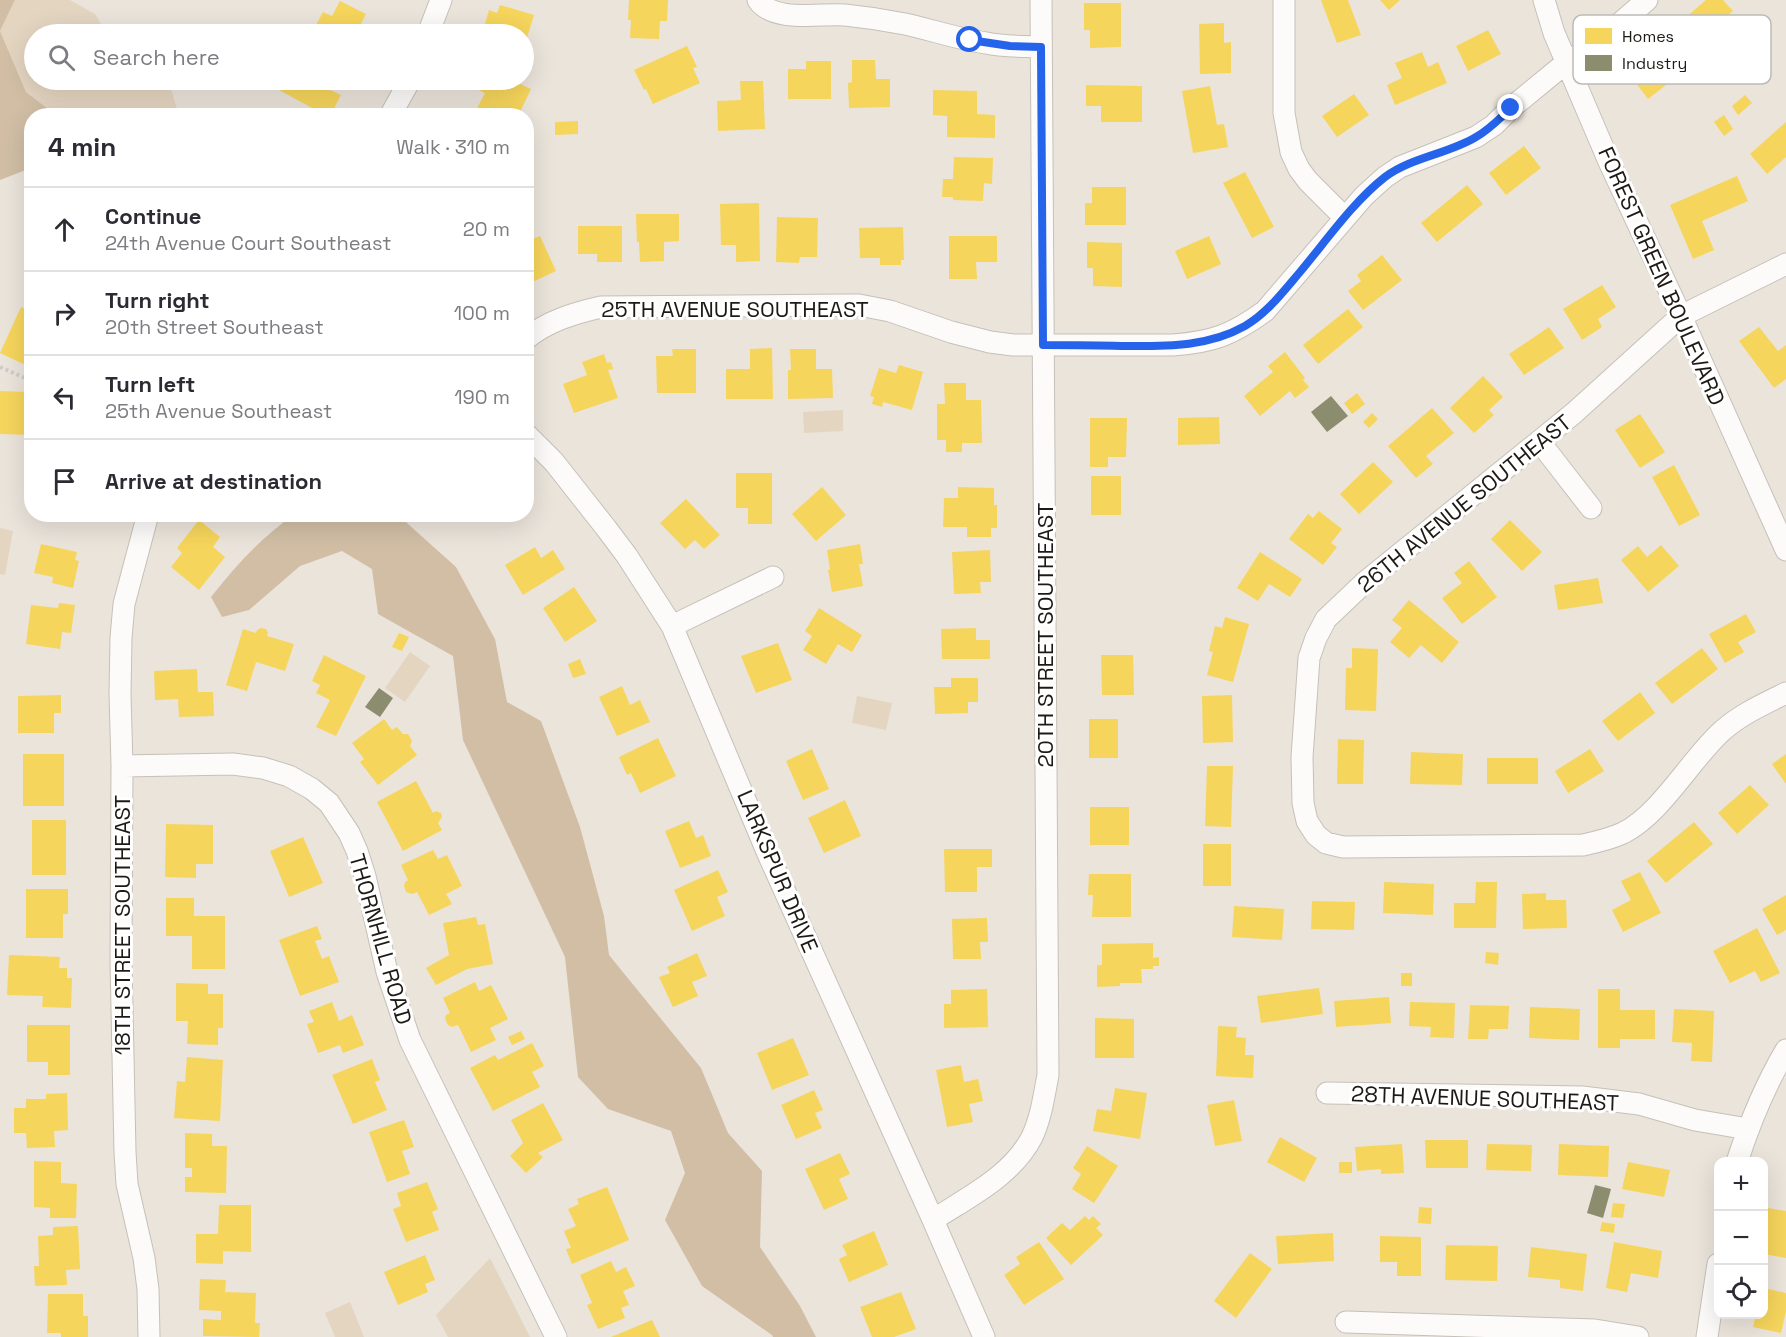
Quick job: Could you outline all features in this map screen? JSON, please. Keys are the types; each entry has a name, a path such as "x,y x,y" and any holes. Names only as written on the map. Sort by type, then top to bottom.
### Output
{"street":[{"path":"432,24 441,0"},
{"name":"20TH STREET SOUTHEAST","path":"933,1220 1003,1174 1020,1156 1032,1137 1041,1113 1048,1075 1041,0"},
{"path":"1284,0 1284,113 1291,152 1299,170 1308,182 1345,218"},
{"name":"FOREST GREEN BOULEVARD","path":"1544,0 1554,33 1573,76"},
{"name":"25TH AVENUE SOUTHEAST","path":"1630,15 1647,0"},
{"path":"760,3 773,12 787,15 842,15 905,24 988,44 1041,47"},
{"name":"25TH AVENUE SOUTHEAST","path":"534,334 576,313 601,307 859,305 890,311 951,332 1013,345 1173,345 1199,343 1222,337 1246,325 1265,311 1364,196 1384,177 1400,167 1476,137 1494,125 1511,108 1573,58"},
{"name":"FOREST GREEN BOULEVARD","path":"1576,84 1610,164 1682,316 1786,549"},
{"path":"394,108 404,90"},
{"name":"26TH AVENUE SOUTHEAST","path":"1786,264 1682,316 1574,412 1364,583 1326,619 1309,658 1302,757 1303,803 1306,821 1316,835 1326,843 1343,847 1583,844 1605,840 1624,832 1644,819 1723,730 1750,711 1786,693"},
{"path":"1539,441 1591,508"},
{"name":"LARKSPUR DRIVE","path":"534,442 554,462 627,556 672,626 768,854 984,1337"},
{"name":"18TH STREET SOUTHEAST","path":"146,522 124,604 121,638 121,961 127,1184 144,1258 148,1289 149,1337"},
{"path":"672,626 773,577"},
{"name":"THORNHILL ROAD","path":"122,766 233,764 263,768 288,776 312,789 329,803 349,833 357,850 387,972 410,1040 556,1337"},
{"path":"1738,1157 1756,1105 1786,1050"},
{"name":"28TH AVENUE SOUTHEAST","path":"1327,1093 1592,1098 1639,1104 1695,1120 1748,1129"},
{"path":"1707,1337 1719,1265"},
{"path":"1346,1322 1595,1330 1638,1337"}],"path":[{"path":"0,367 24,378"}],"shaded area":[{"path":"0,0 15,0 0,31"},
{"path":"15,0 70,0 95,14 101,24 24,24 24,87 0,31"},
{"path":"0,31 24,90 47,108 24,108 24,171 0,180"},
{"path":"25,90 171,90 177,108 47,108"},
{"path":"843,410 843,431 804,433 803,412"},
{"path":"285,522 406,522 456,567 495,639 507,702 541,721 580,827 604,916 609,955 701,1068 728,1133 762,1171 760,1247 800,1306 816,1337 773,1337 702,1286 665,1220 685,1173 671,1131 608,1109 578,1077 565,957 463,740 453,656 378,614 372,569 342,551 300,566 249,610 222,617 211,597 249,553"},
{"path":"0,528 13,531 5,575 0,574"},
{"path":"410,652 430,666 405,702 385,688"},
{"path":"857,696 892,703 886,730 852,723"},
{"path":"490,1258 530,1337 448,1337 436,1315"},
{"path":"350,1302 364,1337 335,1337 325,1313"}],"building: Homes":[{"path":"629,0 668,0 667,21 660,21 659,39 630,38"},
{"path":"1321,0 1348,0 1361,35 1337,43"},
{"path":"1380,0 1400,0 1389,10"},
{"path":"1706,0 1723,0 1733,11 1728,15 1688,15"},
{"path":"340,1 366,14 361,24 316,24 323,12 332,16"},
{"path":"1084,3 1121,3 1121,47 1090,48 1090,30 1084,30"},
{"path":"500,5 534,15 531,24 485,24 489,10 497,13"},
{"path":"1224,23 1224,43 1231,42 1231,73 1200,74 1199,24"},
{"path":"1488,30 1501,54 1468,71 1456,46"},
{"path":"687,46 697,67 693,68 700,83 653,104 634,70"},
{"path":"1422,52 1428,67 1438,62 1447,83 1395,105 1387,85 1402,78 1395,63"},
{"path":"852,60 875,60 876,79 890,79 890,107 849,108 848,83 852,82"},
{"path":"806,61 831,61 831,99 788,99 788,69 806,69"},
{"path":"740,81 763,81 765,129 718,131 717,101 741,100"},
{"path":"1637,84 1667,84 1648,99"},
{"path":"1086,85 1142,86 1142,122 1101,122 1101,106 1086,106"},
{"path":"1210,86 1217,125 1224,124 1228,147 1193,153 1182,91"},
{"path":"279,90 330,90 341,95 334,108 312,108"},
{"path":"479,90 531,90 522,108 477,108 485,93"},
{"path":"933,90 977,91 977,114 995,115 995,138 947,137 947,116 933,115"},
{"path":"1354,94 1369,115 1337,137 1322,116"},
{"path":"1745,95 1752,103 1738,115 1732,106"},
{"path":"1724,115 1733,129 1724,136 1714,122"},
{"path":"578,121 578,134 555,135 555,122"},
{"path":"1786,122 1786,157 1767,174 1750,154"},
{"path":"1524,146 1541,168 1506,195 1489,173"},
{"path":"954,157 993,158 992,184 984,183 983,201 953,200 953,197 942,197 943,179 953,179"},
{"path":"1245,172 1274,227 1252,238 1223,183"},
{"path":"1737,176 1748,201 1702,221 1714,250 1693,259 1670,205"},
{"path":"1467,185 1483,204 1437,242 1421,223"},
{"path":"1092,187 1126,187 1126,225 1085,225 1085,203 1092,203"},
{"path":"759,203 760,261 736,262 736,245 721,245 720,204"},
{"path":"636,214 679,214 679,241 664,242 664,261 640,262"},
{"path":"777,217 818,218 817,257 800,257 799,263 776,262"},
{"path":"578,226 622,226 622,262 597,262 597,254 578,254"},
{"path":"903,227 904,260 901,260 901,265 880,265 880,258 860,258 859,228"},
{"path":"540,236 556,271 534,281 534,239"},
{"path":"949,236 997,236 997,262 976,262 977,279 949,279"},
{"path":"1209,236 1221,264 1187,279 1175,251"},
{"path":"1087,242 1122,243 1122,287 1093,286 1093,268 1087,268"},
{"path":"1382,255 1402,280 1363,310 1348,291 1361,281 1357,275"},
{"path":"1602,285 1616,307 1598,319 1602,327 1582,340 1563,309"},
{"path":"21,307 24,308 24,364 0,353"},
{"path":"1348,309 1363,327 1318,364 1303,345"},
{"path":"1549,327 1564,348 1524,375 1509,354"},
{"path":"1759,327 1778,351 1786,345 1786,379 1774,388 1739,341"},
{"path":"772,348 773,399 726,399 726,369 750,369 750,349"},
{"path":"672,349 696,349 696,393 657,393 656,356 673,356"},
{"path":"790,349 816,349 816,369 832,369 833,398 788,399 788,370 791,370"},
{"path":"1285,352 1309,387 1295,398 1290,391 1260,416 1244,396 1273,372 1268,366"},
{"path":"604,354 607,363 611,362 613,369 608,370 618,398 574,413 563,384 587,375 582,362"},
{"path":"899,365 923,372 912,410 883,402 882,407 872,404 874,397 870,396 879,368 896,373"},
{"path":"1483,376 1503,397 1489,410 1494,415 1474,433 1450,408"},
{"path":"944,383 966,383 966,400 981,400 982,443 962,443 962,452 946,452 946,440 937,440 937,404 945,404"},
{"path":"0,391 24,392 24,435 0,434"},
{"path":"1357,393 1365,404 1352,414 1344,403"},
{"path":"1432,408 1454,433 1426,456 1433,464 1416,478 1388,446"},
{"path":"1372,413 1378,419 1369,428 1363,422"},
{"path":"1640,414 1665,452 1640,468 1615,430"},
{"path":"1219,417 1220,444 1178,445 1178,418"},
{"path":"1090,418 1127,418 1126,457 1108,457 1108,467 1090,467"},
{"path":"1373,462 1393,482 1359,514 1340,494"},
{"path":"1674,465 1700,515 1679,526 1652,477"},
{"path":"736,473 772,473 772,524 748,524 748,508 736,508"},
{"path":"1091,476 1121,476 1121,515 1091,515"},
{"path":"822,487 846,515 816,541 792,514"},
{"path":"958,487 994,488 997,528 991,528 991,537 967,537 967,527 943,527 944,498 958,498"},
{"path":"686,499 720,535 704,549 695,540 685,549 660,523"},
{"path":"1319,511 1342,529 1331,543 1337,547 1323,565 1289,539 1308,514 1313,518"},
{"path":"1510,520 1542,552 1522,571 1491,539"},
{"path":"197,522 201,522 220,537 213,547 225,557 199,590 171,567 182,553 177,548"},
{"path":"41,544 77,552 75,560 79,561 73,588 52,583 53,577 34,573"},
{"path":"860,544 863,564 859,564 863,586 832,592 827,550"},
{"path":"1661,545 1679,566 1648,592 1621,560 1638,546 1647,557"},
{"path":"535,547 541,558 553,550 565,569 523,595 505,565"},
{"path":"990,550 991,582 980,582 981,593 954,594 952,552"},
{"path":"1260,552 1302,579 1290,597 1269,584 1258,601 1237,588"},
{"path":"1469,561 1497,597 1462,624 1442,598 1462,583 1454,573"},
{"path":"1598,578 1603,603 1558,610 1554,585"},
{"path":"574,587 597,621 565,642 543,608"},
{"path":"1409,600 1459,642 1442,663 1421,645 1409,658 1390,642 1402,628 1392,620"},
{"path":"59,603 75,605 71,633 62,632 60,649 26,644 31,605 58,608"},
{"path":"819,608 862,635 852,652 838,644 826,664 803,650 812,636 805,631"},
{"path":"1746,614 1756,632 1738,642 1744,652 1725,663 1709,634"},
{"path":"1225,617 1249,624 1233,682 1207,675 1213,652 1209,651 1215,626 1222,628"},
{"path":"261,628 266,629 267,636 294,644 285,671 256,662 247,691 226,685 243,629 256,633"},
{"path":"976,628 976,640 990,640 990,659 942,659 941,629"},
{"path":"399,633 409,637 402,651 392,647"},
{"path":"778,643 792,680 756,693 741,656"},
{"path":"1352,648 1378,649 1376,711 1345,710 1346,668 1352,668"},
{"path":"1702,648 1718,669 1672,704 1655,683"},
{"path":"324,655 366,676 336,736 316,727 330,700 316,693 320,685 312,681"},
{"path":"1101,655 1133,655 1134,695 1102,695"},
{"path":"580,659 586,674 573,678 568,664"},
{"path":"197,669 198,692 213,692 214,716 179,717 178,699 155,700 154,671"},
{"path":"951,678 978,678 978,702 968,702 968,713 935,714 934,687 951,687"},
{"path":"622,686 630,705 640,700 650,722 617,736 599,697"},
{"path":"1640,692 1655,713 1618,741 1602,721"},
{"path":"61,695 61,713 54,713 54,733 18,733 18,696"},
{"path":"1232,695 1233,742 1203,743 1202,696"},
{"path":"384,719 392,730 397,727 403,734 408,734 412,741 410,746 417,755 378,785 360,762 364,759 352,743"},
{"path":"1089,719 1118,719 1118,758 1089,758"},
{"path":"658,738 676,776 640,793 631,773 627,775 619,757"},
{"path":"1338,739 1364,740 1363,784 1337,784"},
{"path":"812,749 829,789 803,800 786,761"},
{"path":"1590,749 1604,771 1568,793 1555,771"},
{"path":"1411,752 1463,754 1462,785 1410,784"},
{"path":"23,754 64,754 64,806 23,806"},
{"path":"1786,754 1786,784 1772,764"},
{"path":"1487,758 1538,758 1538,784 1487,784"},
{"path":"1207,766 1233,766 1231,827 1205,826"},
{"path":"416,781 433,813 436,811 441,813 442,817 438,823 442,830 403,851 377,802"},
{"path":"1750,785 1769,805 1737,834 1718,813"},
{"path":"845,800 861,836 824,853 808,818"},
{"path":"1090,807 1129,807 1129,845 1090,845"},
{"path":"32,820 66,820 66,875 32,875"},
{"path":"689,821 696,838 703,835 711,856 680,868 665,831"},
{"path":"1694,822 1713,844 1666,883 1647,861"},
{"path":"166,824 213,825 213,864 196,864 196,878 165,877"},
{"path":"303,837 323,883 289,897 270,851"},
{"path":"1203,844 1231,844 1231,886 1203,886"},
{"path":"944,849 992,849 992,867 977,867 977,892 945,892"},
{"path":"433,850 438,859 447,855 462,886 446,894 452,904 429,915 417,892 412,894 406,892 404,886 408,880 401,865"},
{"path":"718,870 728,892 717,897 725,916 692,931 674,890"},
{"path":"1640,872 1661,913 1623,932 1612,910 1631,900 1621,881"},
{"path":"1089,874 1131,874 1131,917 1092,917 1093,895 1088,895"},
{"path":"1384,882 1434,884 1433,915 1383,913"},
{"path":"1476,882 1497,882 1496,928 1454,928 1454,903 1475,903"},
{"path":"26,889 68,889 68,914 63,914 63,938 26,938"},
{"path":"1546,893 1546,900 1566,900 1567,928 1523,929 1522,894"},
{"path":"1786,895 1786,930 1777,935 1762,909"},
{"path":"166,898 194,898 194,916 225,916 225,969 192,969 192,936 166,936"},
{"path":"1312,901 1355,902 1354,930 1311,929"},
{"path":"1234,906 1284,909 1282,940 1232,937"},
{"path":"476,917 478,925 485,924 493,964 467,969 436,985 426,968 449,955 443,923"},
{"path":"987,918 988,942 980,942 981,959 953,959 952,919"},
{"path":"317,926 322,939 315,941 322,959 329,956 339,982 300,996 279,940"},
{"path":"1757,928 1780,973 1761,982 1755,971 1730,983 1713,951"},
{"path":"1153,943 1153,958 1159,957 1159,966 1153,966 1153,969 1141,969 1142,983 1120,983 1120,986 1097,987 1097,965 1102,965 1102,944"},
{"path":"1486,952 1499,953 1498,965 1485,963"},
{"path":"697,953 707,976 692,982 698,996 673,1007 659,977 670,973 667,967"},
{"path":"9,955 60,957 59,968 67,968 67,978 72,978 71,1008 42,1007 43,996 7,995"},
{"path":"1401,973 1412,973 1412,986 1401,986"},
{"path":"475,982 479,991 491,985 508,1019 490,1028 496,1040 471,1052 458,1025 452,1027 448,1025 445,1019 450,1013 443,998"},
{"path":"176,983 208,984 208,994 223,994 223,1028 218,1028 218,1045 187,1044 188,1021 176,1021"},
{"path":"1319,988 1323,1014 1261,1023 1257,996"},
{"path":"987,989 988,1027 944,1028 944,1004 951,1004 951,990"},
{"path":"1598,989 1620,989 1620,1010 1655,1010 1655,1039 1620,1039 1620,1048 1598,1048"},
{"path":"1389,997 1391,1023 1336,1027 1334,1001"},
{"path":"332,1002 339,1021 352,1015 364,1045 343,1053 340,1045 318,1053 307,1024 314,1022 309,1011"},
{"path":"1410,1002 1455,1003 1454,1038 1430,1037 1431,1027 1409,1026"},
{"path":"1470,1005 1509,1006 1508,1029 1489,1029 1488,1039 1468,1039"},
{"path":"1530,1007 1580,1009 1579,1040 1529,1038"},
{"path":"1674,1009 1714,1011 1712,1062 1691,1061 1692,1043 1672,1042"},
{"path":"1095,1018 1134,1019 1134,1058 1095,1058"},
{"path":"27,1025 70,1025 70,1075 48,1075 48,1062 27,1062"},
{"path":"1218,1026 1237,1027 1236,1037 1246,1038 1245,1055 1254,1055 1253,1078 1216,1076"},
{"path":"521,1031 525,1039 512,1045 508,1037"},
{"path":"793,1038 809,1075 772,1090 757,1053"},
{"path":"532,1043 544,1066 532,1072 540,1087 493,1111 470,1068 495,1055 498,1060"},
{"path":"187,1057 223,1060 220,1121 174,1118 177,1081 185,1082"},
{"path":"372,1059 380,1080 375,1082 387,1110 353,1124 332,1075"},
{"path":"961,1065 964,1082 978,1079 983,1101 969,1104 973,1122 947,1127 936,1070"},
{"path":"1115,1088 1147,1093 1140,1139 1093,1131 1097,1109 1111,1111"},
{"path":"814,1090 823,1110 815,1113 822,1128 796,1139 781,1105"},
{"path":"67,1093 68,1130 54,1131 55,1147 27,1148 26,1133 14,1133 14,1108 26,1108 26,1099 46,1099 46,1094"},
{"path":"1234,1100 1242,1141 1215,1146 1207,1105"},
{"path":"543,1103 563,1140 538,1153 543,1157 526,1173 510,1156 523,1143 511,1120"},
{"path":"404,1120 414,1147 402,1151 410,1174 387,1182 369,1132"},
{"path":"185,1133 212,1134 212,1146 227,1146 226,1193 185,1192 185,1177 192,1177 192,1168 185,1168"},
{"path":"1280,1137 1317,1158 1304,1182 1267,1162"},
{"path":"1425,1140 1468,1140 1468,1168 1426,1168"},
{"path":"1402,1144 1404,1173 1381,1174 1381,1169 1357,1171 1355,1147"},
{"path":"1487,1144 1532,1145 1531,1171 1486,1170"},
{"path":"1559,1144 1609,1146 1608,1177 1558,1175"},
{"path":"1087,1146 1118,1166 1094,1203 1072,1189 1081,1174 1073,1168"},
{"path":"840,1153 850,1174 839,1179 848,1199 824,1210 805,1169"},
{"path":"34,1161 61,1162 61,1183 77,1184 76,1218 50,1218 50,1208 34,1207"},
{"path":"1339,1162 1352,1162 1352,1173 1339,1173"},
{"path":"1628,1162 1670,1170 1664,1197 1622,1189"},
{"path":"427,1182 438,1209 432,1212 439,1230 406,1242 393,1209 401,1206 397,1193"},
{"path":"607,1187 629,1240 572,1264 566,1249 571,1248 564,1231 576,1226 568,1209 579,1204 577,1199"},
{"path":"1613,1203 1625,1204 1623,1218 1611,1217"},
{"path":"219,1205 251,1205 251,1252 223,1251 223,1264 196,1263 196,1234 218,1234"},
{"path":"1419,1207 1432,1208 1431,1224 1418,1223"},
{"path":"1768,1208 1786,1211 1786,1258 1768,1255"},
{"path":"1085,1216 1089,1220 1093,1216 1101,1224 1096,1228 1103,1235 1071,1265 1046,1238 1062,1223 1070,1230"},
{"path":"1602,1222 1615,1224 1614,1233 1600,1231"},
{"path":"78,1226 80,1269 66,1270 67,1285 35,1286 34,1266 39,1266 38,1236 53,1235 53,1227"},
{"path":"874,1231 888,1265 849,1282 839,1259 847,1255 842,1245"},
{"path":"1333,1233 1334,1261 1278,1264 1276,1236"},
{"path":"1380,1236 1421,1237 1421,1276 1397,1276 1397,1262 1380,1262"},
{"path":"1039,1242 1064,1279 1024,1305 1004,1275 1020,1264 1016,1257"},
{"path":"1614,1242 1662,1251 1658,1278 1631,1273 1627,1292 1606,1288"},
{"path":"1446,1245 1498,1246 1497,1281 1445,1280"},
{"path":"1531,1247 1587,1254 1583,1291 1560,1288 1560,1280 1528,1277"},
{"path":"1250,1253 1272,1269 1236,1318 1214,1301"},
{"path":"425,1255 435,1280 425,1284 428,1292 398,1305 384,1272"},
{"path":"611,1261 616,1272 626,1267 635,1286 623,1291 629,1305 621,1308 625,1318 598,1329 587,1305 592,1303 580,1275"},
{"path":"200,1279 226,1280 225,1292 256,1293 255,1323 260,1323 259,1337 203,1336 203,1319 221,1320 221,1311 199,1310"},
{"path":"1768,1289 1786,1293 1786,1311 1781,1333 1753,1327 1755,1319 1768,1319"},
{"path":"901,1292 916,1329 894,1337 872,1337 860,1307"},
{"path":"48,1294 83,1294 83,1316 88,1316 88,1337 61,1337 61,1333 47,1333"},
{"path":"652,1320 660,1337 611,1337"}],"building: Industry":[{"path":"1331,396 1348,416 1327,432 1311,412"},
{"path":"379,688 393,698 380,717 365,707"},
{"path":"1595,1185 1611,1189 1603,1218 1587,1213"}],"route":[{"path":"970,40 988,44 1041,47 1043,345 1148,346 1199,343 1222,337 1246,325 1265,311 1282,293 1364,196 1384,177 1400,167 1476,137 1494,125 1511,108"}]}
